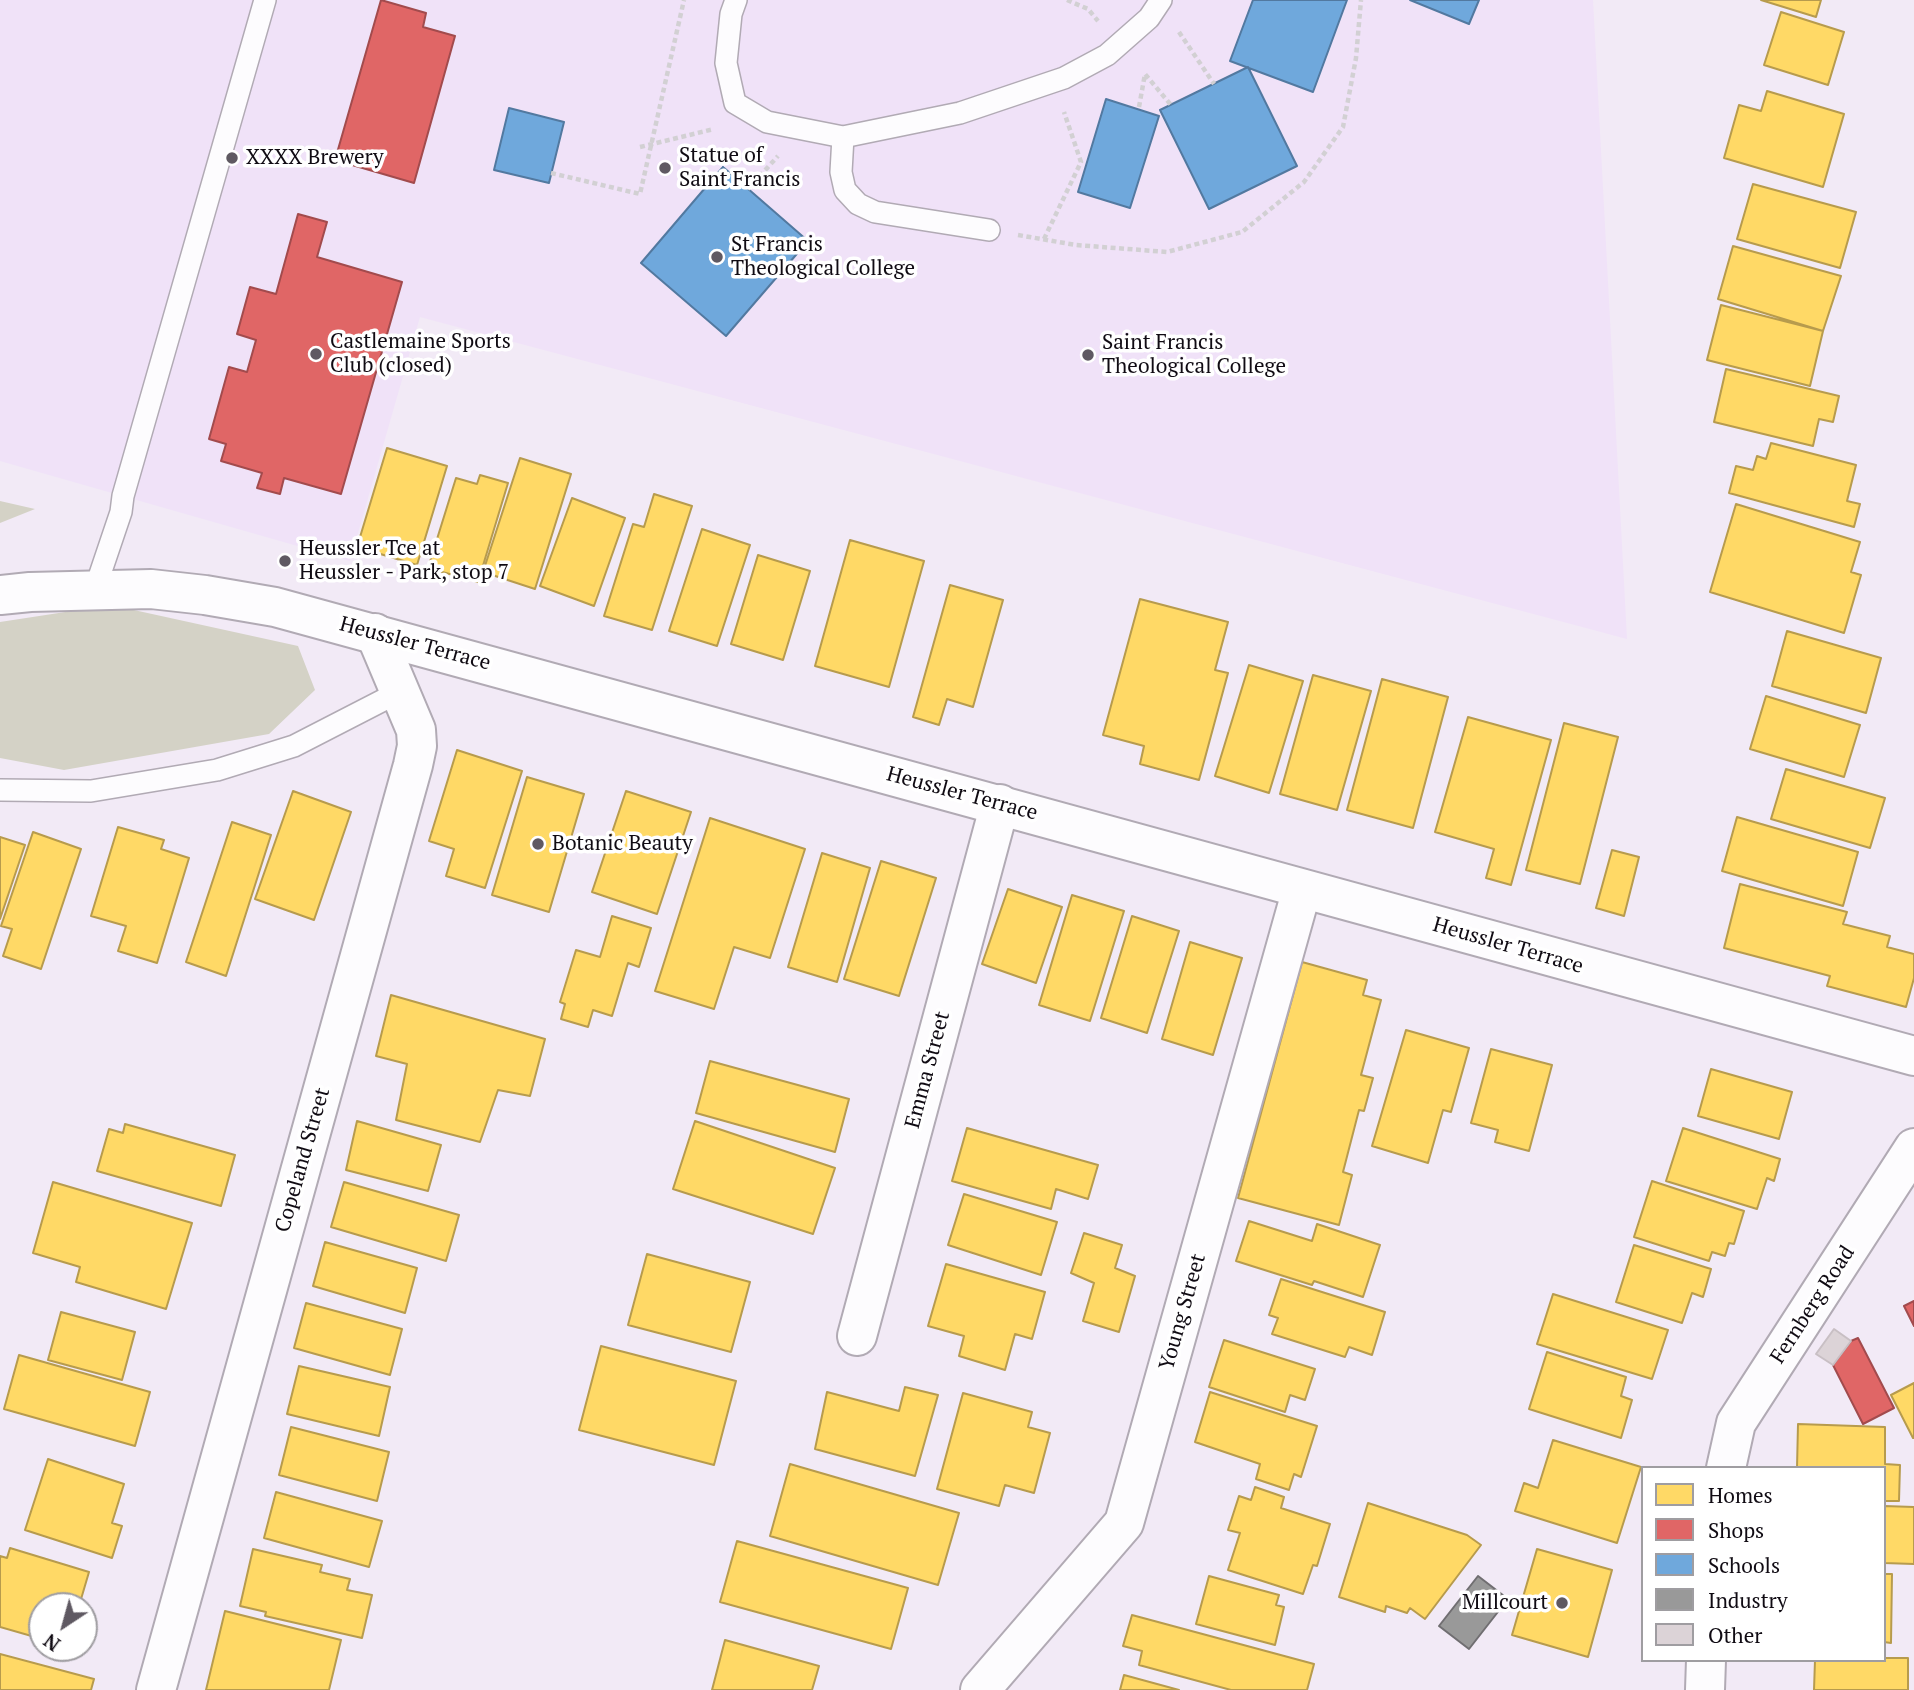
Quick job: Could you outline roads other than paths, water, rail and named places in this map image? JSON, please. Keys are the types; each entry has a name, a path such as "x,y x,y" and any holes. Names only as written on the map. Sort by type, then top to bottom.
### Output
{"street":[{"name":"Heussler Terrace","path":"0,595 95,589 151,589 275,607 1914,1056"},
{"name":"Copeland Street","path":"156,1690 417,746 416,730 375,633"},
{"name":"Emma Street","path":"857,1336 1000,804"},
{"name":"Young Street","path":"980,1690 1124,1523 1302,889"},
{"name":"Fernberg Road","path":"1726,1466 1736,1423 1914,1148"},
{"path":"1705,1690 1706,1662"}],"lane":[{"path":"95,589 121,512 123,496 265,0"},
{"path":"736,0 731,14 726,63 734,103 767,122 843,137 960,113 1064,78 1107,55 1149,18 1161,0"},
{"path":"843,137 841,172 845,190 858,204 875,212 989,230"},
{"path":"0,790 90,791 217,770 294,746 399,692"}],"place":[{"name":"XXXX Brewery","path":"232,158"},
{"name":"Statue of Saint Francis","path":"665,168"},
{"name":"St Francis Theological College","path":"717,257"},
{"name":"Castlemaine Sports Club (closed)","path":"316,354"},
{"name":"Saint Francis Theological College","path":"1088,355"},
{"name":"Heussler Tce at Heussler - Park, stop 7","path":"285,561"},
{"name":"Botanic Beauty","path":"538,844"},
{"name":"Millcourt","path":"1562,1603"}]}
